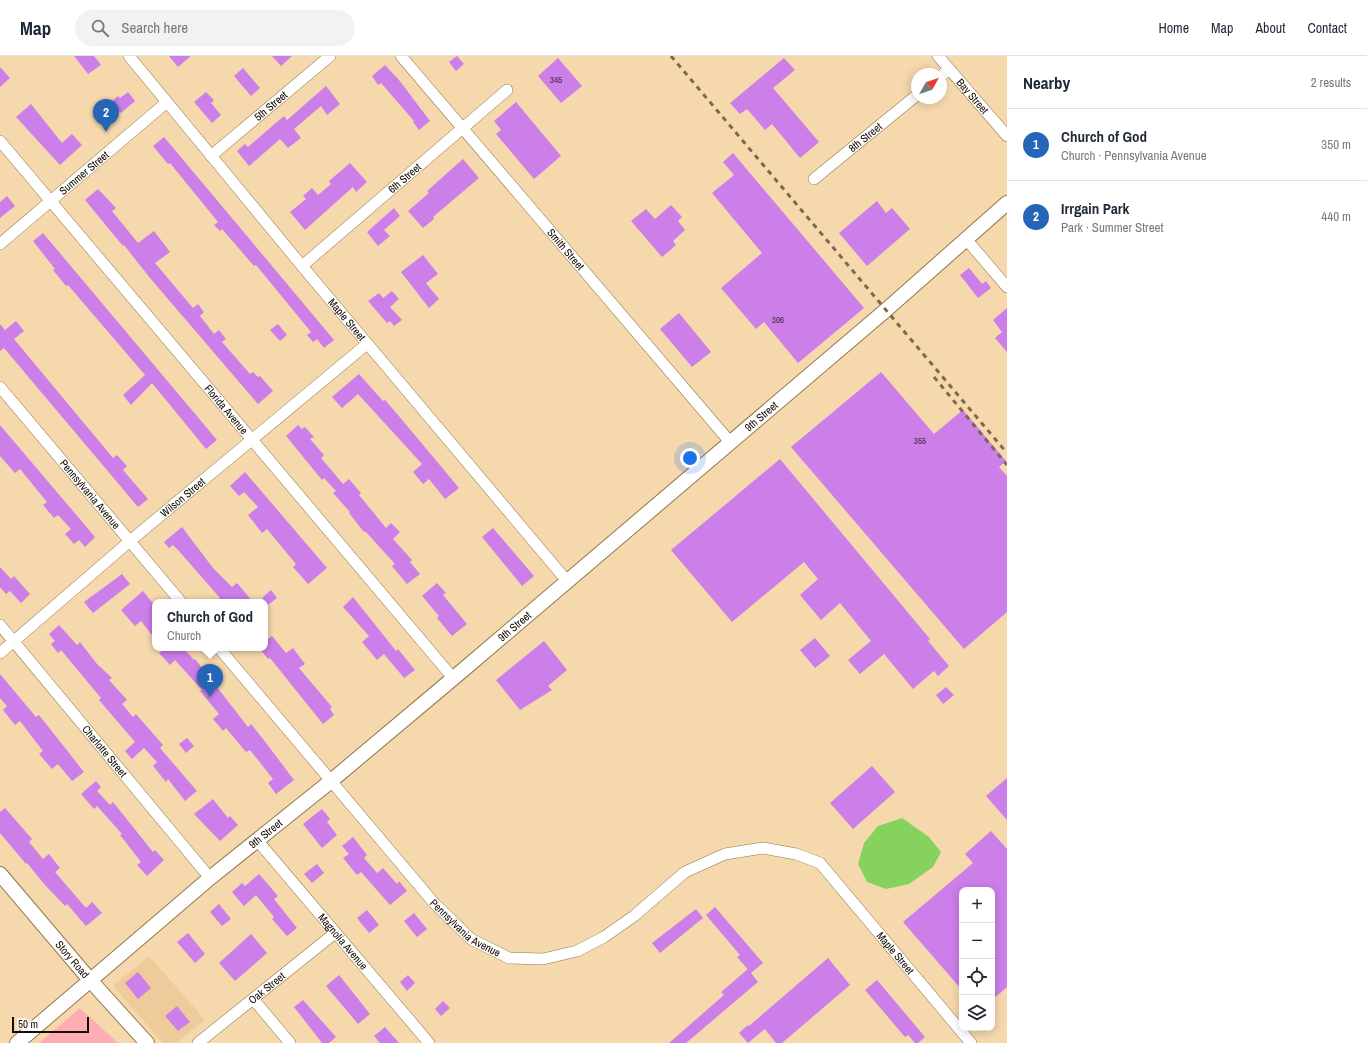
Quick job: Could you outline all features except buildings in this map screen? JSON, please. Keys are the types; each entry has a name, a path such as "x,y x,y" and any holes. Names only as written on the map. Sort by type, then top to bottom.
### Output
{"street":[{"name":"Maple Street","path":"129,56 367,344 567,581"},
{"name":"5th Street","path":"212,156 330,56"},
{"name":"Smith Street","path":"401,56 730,442"},
{"name":"Bay Street","path":"938,56 943,68"},
{"name":"Bay Street","path":"947,74 1007,136"},
{"name":"6th Street","path":"302,266 462,127 507,90"},
{"name":"8th Street","path":"814,179 911,100"},
{"name":"Summer Street","path":"0,244 167,102"},
{"name":"Florida Avenue","path":"0,141 52,200 453,678"},
{"name":"9th Street","path":"17,1043 210,878 331,781 453,678 1007,203"},
{"path":"966,239 1007,287"},
{"name":"Wilson Street","path":"0,653 130,541 367,344"},
{"name":"Pennsylvania Avenue","path":"0,387 178,599"},
{"name":"Charlotte Street","path":"0,625 210,878"},
{"name":"Pennsylvania Avenue","path":"222,651 434,902 471,939 509,958 543,959 577,951 604,937 634,916 685,872 724,854 763,848 796,854 820,862"},
{"name":"Magnolia Avenue","path":"257,840 429,1043"},
{"name":"Maple Street","path":"820,862 971,1043"},
{"name":"Story Road","path":"0,874 90,980 147,1043"},
{"name":"Oak Street","path":"198,1043 254,1000 336,933"},
{"path":"254,1000 290,1043"}],"shaded area":[{"path":"902,818 929,837 941,852 933,867 909,884 886,889 867,882 858,864 864,843 878,826"},
{"path":"149,956 205,1020 176,1043 163,1043 113,986"},
{"path":"80,1008 118,1043 39,1043"}],"railway":[{"path":"671,56 1007,453"},
{"path":"934,377 1007,465"}],"place":[{"name":"Irrgain Park","path":"106,132"},
{"name":"Church of God","path":"210,697"}]}
